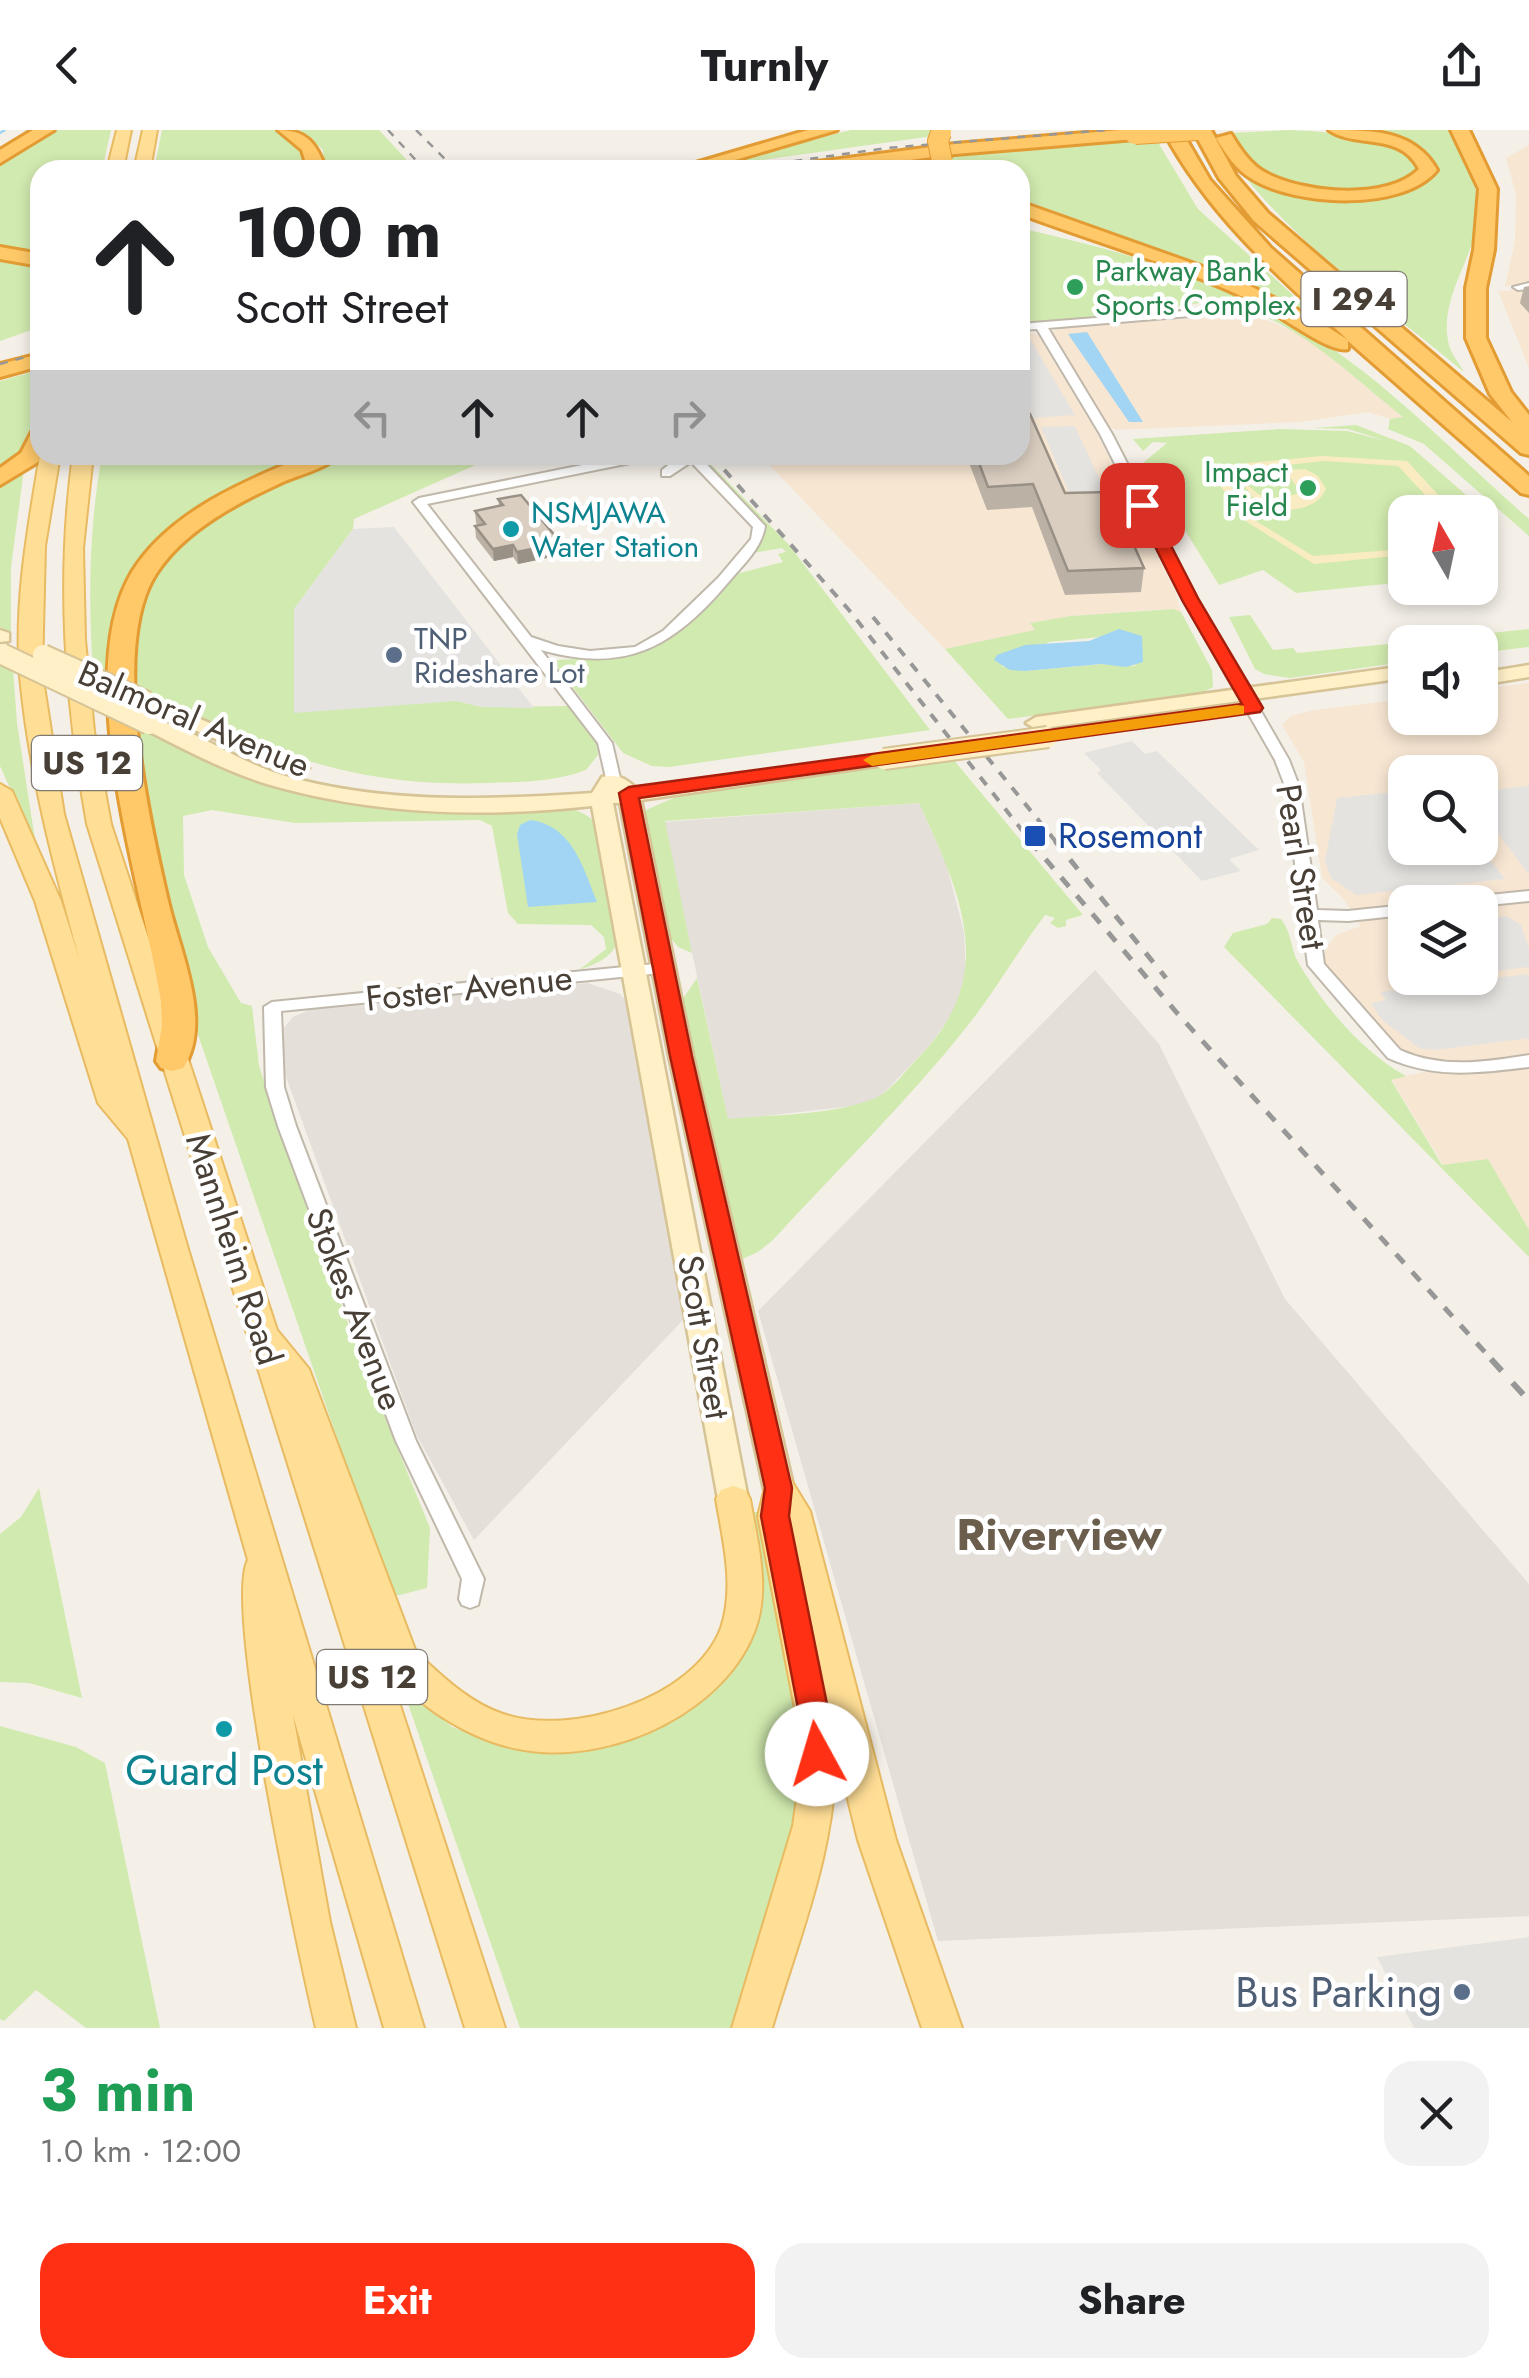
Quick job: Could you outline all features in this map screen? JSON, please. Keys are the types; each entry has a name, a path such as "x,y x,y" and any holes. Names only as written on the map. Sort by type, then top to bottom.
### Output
{"highway":[{"path":"0,158 45,130"},
{"path":"287,130 310,148 314,160"},
{"path":"680,160 756,130"},
{"path":"717,160 828,130"},
{"name":"I 294","path":"1172,130 1200,180 1252,242 1416,392 1529,488"},
{"path":"867,160 955,148 1200,130"},
{"name":"I 294","path":"1200,130 1228,178 1262,217 1529,448"},
{"path":"1221,130 1244,166 1262,178 1292,188 1334,194 1373,193 1404,187 1428,170 1424,158 1410,147 1338,130"},
{"path":"1460,130 1488,188 1484,250"},
{"path":"1478,130 1498,162 1504,195 1484,250 1476,288 1476,338 1501,394 1529,429"},
{"path":"942,132 938,142 944,160"},
{"path":"1030,212 1222,280 1318,328 1416,392"},
{"path":"1030,228 1164,260"},
{"path":"0,253 30,258"},
{"path":"0,372 30,363"},
{"path":"0,478 30,457"},
{"path":"172,1061 178,1017 128,778 125,624 131,596 158,556 193,525 241,494 306,465"}],"main road":[{"path":"116,160 124,130"},
{"path":"144,160 150,130"},
{"name":"Mannheim Road","path":"48,465 35,546 31,673 40,747 72,892 404,2028"},
{"name":"Mannheim Road","path":"82,465 70,575 77,711 99,824 485,2028"},
{"path":"0,791 48,901 112,1103 143,1138"},
{"path":"258,1326 293,1369 402,1660 422,1682 482,1724 521,1736 576,1739 638,1721 694,1688 733,1640 742,1613 744,1583 733,1499"},
{"path":"752,2028 812,1826 818,1785 816,1724 775,1516 779,1488"},
{"path":"779,1488 794,1512 877,1840 942,2028"},
{"path":"259,1533 260,1634 311,1922 336,2028"}],"street":[{"path":"1030,327 1222,311"},
{"name":"Pearl Street","path":"1042,326 1106,434 1190,600 1249,701 1292,786 1312,950 1326,980 1394,1054 1420,1066 1464,1070 1529,1062"},
{"path":"601,465 419,502 604,743 614,789"},
{"path":"666,473 676,465"},
{"path":"526,640 553,651 586,654 651,645 672,631 757,539 758,526 702,465"},
{"name":"Balmoral Avenue","path":"1,645 148,713 275,780 365,799 454,805 614,789 1042,730 1249,701 1388,675"},
{"path":"1498,659 1529,655"},
{"path":"1498,676 1529,672"},
{"name":"Balmoral Avenue","path":"1249,701 1388,689"},
{"name":"Scott Street","path":"614,789 665,968 681,1056 779,1488"},
{"name":"Scott Street","path":"614,789 635,971 733,1499"},
{"path":"1498,899 1529,896"},
{"path":"1310,915 1388,911"},
{"name":"Foster Avenue","path":"272,1007 665,968"},
{"name":"Stokes Avenue","path":"272,1007 275,1087 287,1126 406,1442 474,1579 470,1599"}],"shaded area":[{"path":"1529,145 1529,284 1505,286 1515,241 1516,195 1506,158"},
{"path":"1529,289 1529,368 1498,291"},
{"path":"1236,310 1306,337 1404,418 1390,419 1368,412 1300,422 1116,430 1109,426 1052,332 1065,326 1222,317"},
{"path":"1030,333 1038,335 1095,430 1176,593 1181,612 1165,609 1071,616 1031,623 1037,630 945,649 770,465 1030,465"},
{"path":"1030,339 1075,415 1030,418"},
{"path":"1075,426 1108,498 1072,499 1041,427"},
{"name":"TNP Rideshare Lot","path":"394,527 534,708 482,707 457,701 294,713 294,609 353,529"},
{"path":"1529,683 1529,1230 1488,1159 1443,1165 1391,1079 1475,1061 1439,1062 1407,1054 1380,1033 1325,969 1325,950 1336,935 1361,926 1343,898 1322,878 1304,762 1282,725 1291,716 1388,701 1388,735 1498,735 1498,687"},
{"path":"1132,741 1145,754 1157,751 1259,850 1229,859 1241,871 1202,881 1097,773 1101,770 1084,753"},
{"path":"1529,786 1529,874 1498,833 1498,790"},
{"path":"1388,793 1388,865 1494,865 1505,879 1449,885 1388,885 1388,892 1356,895 1331,878 1325,861 1337,798"},
{"path":"919,803 946,863 964,932 966,973 957,1007 930,1045 879,1098 853,1106 728,1120 664,822"},
{"path":"1507,916 1521,925 1529,949 1529,967 1498,971 1498,917"},
{"path":"1095,970 1159,1044 1285,1299 1529,1584 1529,1916 938,1941 758,1311"},
{"path":"1529,974 1529,1038 1435,1050 1419,1048 1382,1020 1371,1003 1386,1000 1380,992 1388,991 1388,995 1498,995 1498,978"},
{"path":"588,983 620,994 628,1003 684,1319 474,1540 416,1434 282,1066 282,1030 293,1017 314,1008"},
{"name":"Bus Parking","path":"1529,1937 1529,2028 1414,2028 1377,1957"}],"green space":[{"path":"53,130 111,130 104,160 30,160 30,254 0,250 0,163"},
{"path":"162,130 279,130 304,150 306,160 156,160"},
{"path":"299,130 379,130 407,160 324,160 323,150"},
{"path":"851,130 936,130 933,136 763,160 734,160"},
{"path":"1289,130 1370,139 1414,157 1418,171 1405,182 1387,188 1317,189 1260,170 1231,133"},
{"path":"1355,130 1450,130 1467,165 1478,202 1478,220 1454,290 1447,326 1450,348 1464,372 1321,255 1245,177 1372,197 1397,195 1419,187 1438,170 1413,146"},
{"path":"1156,139 1198,209 1326,325 1245,284 1030,207 1030,160 948,160 950,154"},
{"path":"1030,230 1095,246 1204,281 1307,332 1366,373 1529,519 1529,536 1498,509 1498,495 1482,495 1424,444 1388,429 1390,419 1403,417 1286,327 1233,306 1199,303 1152,310 1154,313 1030,323"},
{"path":"0,258 30,266 30,330 0,341"},
{"path":"30,373 30,436 22,451 0,470 0,381"},
{"name":"Impact Field","path":"1356,425 1410,446 1466,495 1388,495 1388,584 1296,593 1263,570 1219,585 1143,463 1167,443 1153,442 1143,451 1133,439 1280,429 1347,431 1386,441 1348,429 1313,428"},
{"path":"101,465 295,465 162,539 131,575 119,625 110,627 115,681 93,671 90,590"},
{"path":"319,465 476,465 354,519 353,529 294,609 457,701 482,707 568,706 596,743 598,755 586,770 550,779 512,782 389,779 304,760 134,690 141,608 155,574 199,531"},
{"path":"707,465 712,465 789,545 930,730 669,767 652,766 623,753 555,664 557,660 609,657 656,647 674,636 732,575 783,562 778,554 786,552 782,548 753,553 765,533"},
{"path":"24,469 11,567 11,632 0,627 0,481"},
{"path":"1173,609 1181,612 1212,670 1213,687 1202,693 1008,719 945,649 1035,630 1030,623","holes":["1101,637 1136,666 1101,664 1025,671 1001,666 1049,642"]},
{"path":"1250,615 1273,650 1293,648 1297,653 1388,644 1388,664 1290,678 1264,674 1255,669 1229,617"},
{"path":"1529,629 1529,647 1498,651 1498,632"},
{"path":"0,661 13,668 17,723 36,846 0,766"},
{"path":"135,726 246,774 320,797 399,809 545,805 583,813 595,823 617,942 607,957 579,970 606,949 604,937 591,925 518,924 508,913 492,826 480,820 295,823 212,810 183,816 184,875 208,947 241,1003 252,1006 259,1066 302,1195 357,1349 430,1528 427,1588 392,1597 185,997 162,896"},
{"path":"952,758 1083,915 1066,920 1066,926 1058,928 1050,923 1055,918 1045,915 976,1015 919,1083 773,1240 738,1261 682,1000 697,978 728,1119 820,1111 873,1099 891,1087 918,1058 943,1027 959,996 965,934 959,902 919,803 665,821 692,953 678,947 668,935 644,819 646,810 678,796"},
{"path":"1272,918 1285,924 1298,962 1332,1011 1359,1041 1406,1076 1391,1080 1442,1165 1488,1159 1529,1230 1529,1257 1224,947 1233,933 1267,924"},
{"path":"39,1488 82,1698 29,1683 0,1682 0,1534 21,1517"},
{"path":"750,1512 760,1512 805,1730 806,1790 740,2028 520,2028 404,1692 410,1691 452,1727 503,1745 567,1748 732,1663"},
{"path":"0,1726 76,1747 105,1763 160,2028 86,2028 36,1990 4,2021 0,2019"}],"sand":[{"path":"1322,456 1407,461 1438,495 1425,495 1398,466 1324,461 1225,472 1223,476 1256,521 1313,556 1388,550 1388,557 1314,564 1247,522 1213,476 1215,469"},
{"path":"1305,469 1318,476 1326,489 1307,506 1262,509 1240,480 1230,476 1238,472","holes":["1280,473 1289,476 1301,493 1263,496 1244,480"]}],"water":[{"path":"1087,332 1143,422 1129,422 1068,334"},
{"path":"1119,629 1142,636 1143,662 1126,667 1101,664 1025,671 1010,670 994,660 997,655 1025,645 1089,641"},
{"path":"530,820 556,830 566,839 581,862 597,902 528,907 517,834 520,825"}],"building":[{"path":"1030,414 1065,493 1110,492 1144,568 1068,571 1033,484 988,487 980,465 1030,465"},
{"name":"NSMJAWA Water Station","path":"521,495 561,543 517,552 513,545 493,549 475,526 485,524 475,511 503,505 498,499"}],"waterway":[{"path":"0,133 5,130"}],"railway":[{"path":"388,130 416,160"},
{"path":"416,130 446,160"},
{"path":"802,160 887,148 1107,130"},
{"path":"0,364 30,356"},
{"path":"720,465 849,610 1032,843"},
{"path":"873,617 1057,843"},
{"path":"1030,841 1177,1013 1493,1361"},
{"path":"1055,841 1166,978"},
{"path":"1491,1359 1529,1401"}],"slow traffic":[{"path":"872,760 1237,710"}],"place":[{"name":"Parkway Bank Sports Complex","path":"1075,287"},
{"name":"Impact Field","path":"1308,488"},
{"name":"NSMJAWA Water Station","path":"511,529"},
{"name":"TNP Rideshare Lot","path":"394,655"},
{"name":"Rosemont","path":"1035,836"},
{"name":"Guard Post","path":"224,1729"},
{"name":"Bus Parking","path":"1462,1992"}],"district":[{"name":"Riverview","path":"1059,1534"}],"route":[{"path":"817,1754 816,1724 775,1516 779,1488 681,1056 629,793 1254,708 1190,600 1142,505"}]}
